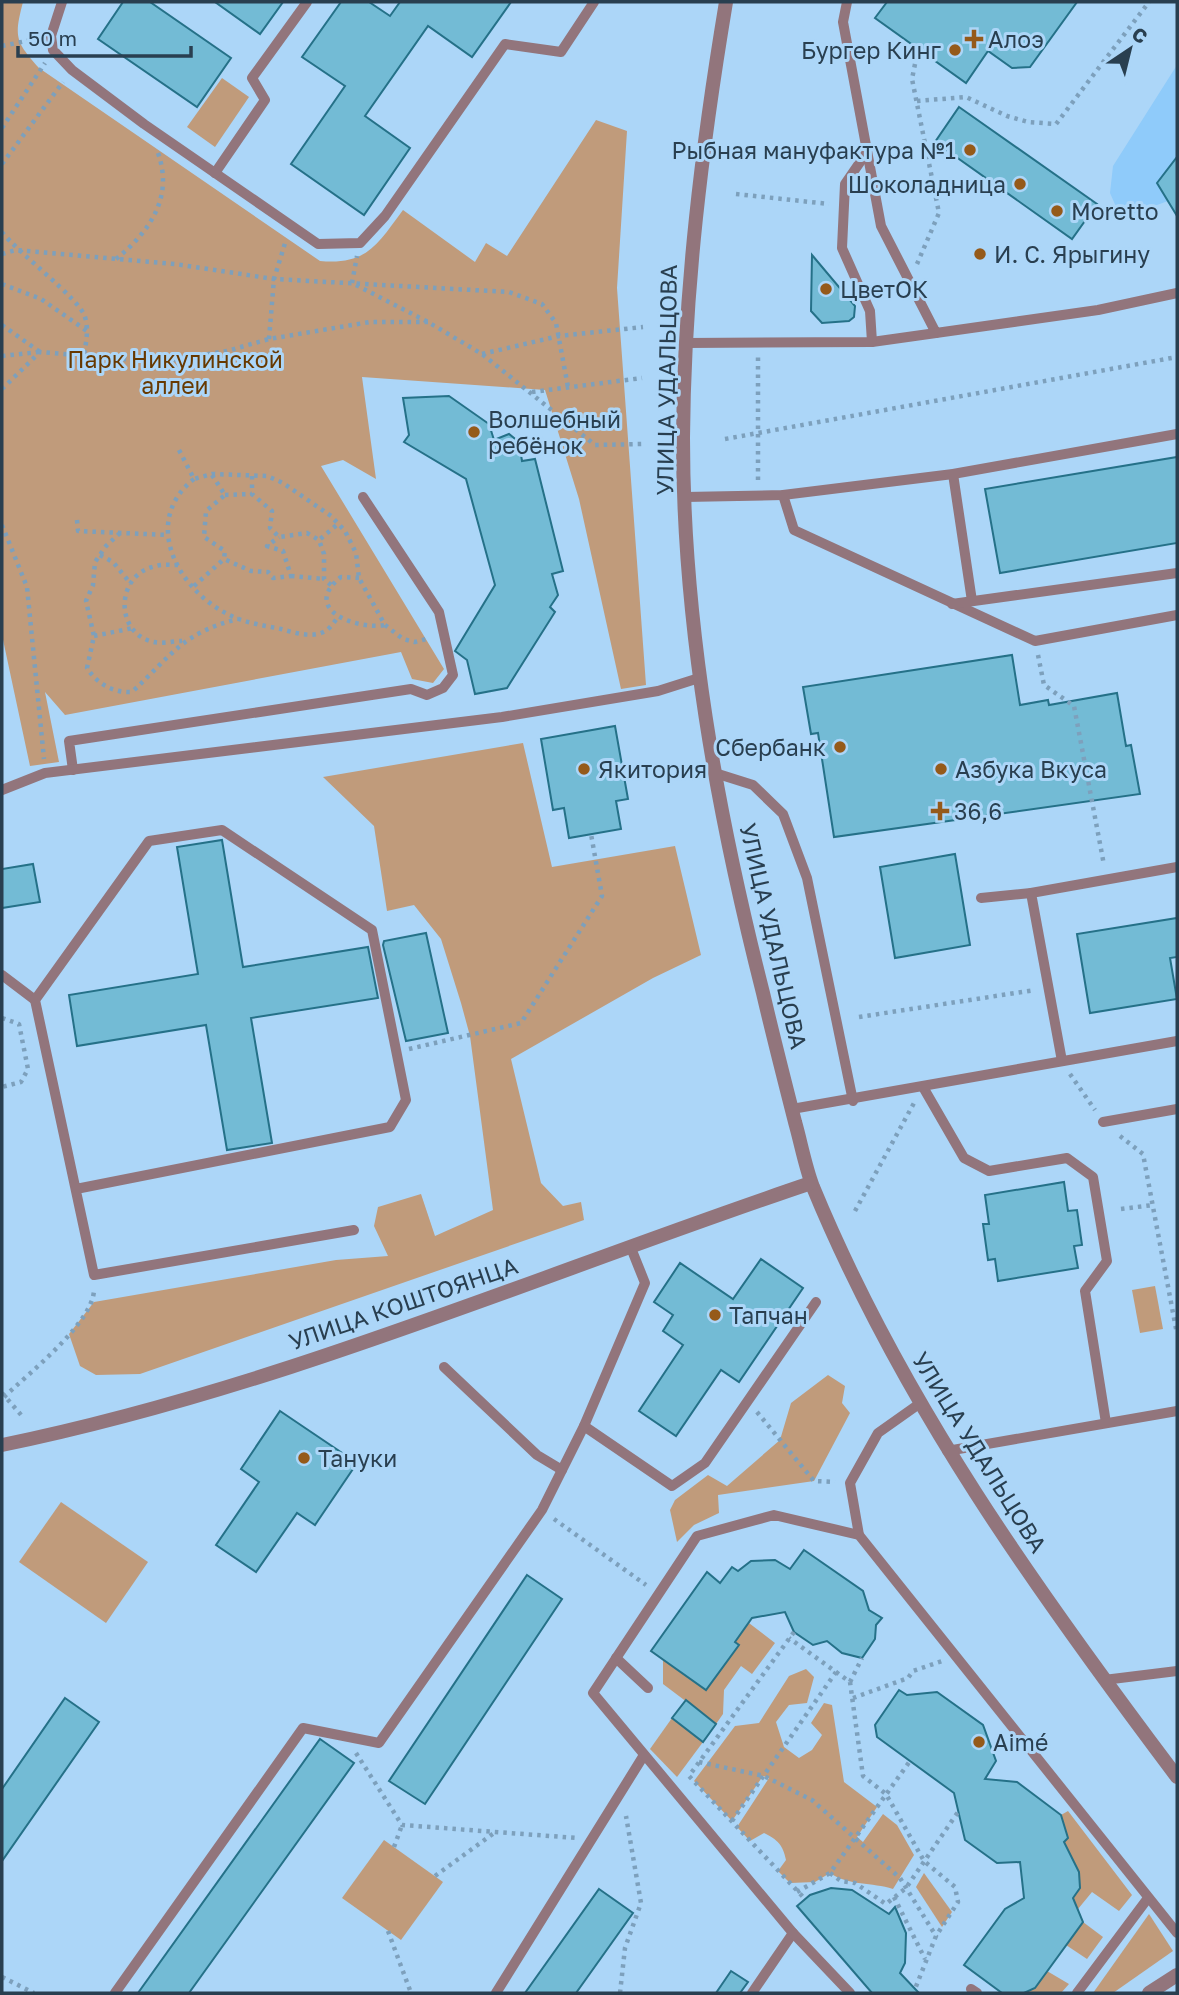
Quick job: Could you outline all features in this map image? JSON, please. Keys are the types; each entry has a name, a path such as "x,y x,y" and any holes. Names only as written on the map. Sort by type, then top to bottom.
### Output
{"street":[{"name":"УЛИЦА УДАЛЬЦОВА","path":"726,2 707,115 685,343 685,498 699,678 715,773 750,942 792,1109 811,1183 919,1404 1004,1540 1104,1681 1177,1777"},
{"name":"УЛИЦА КОШТОЯНЦА","path":"2,1444 65,1431 271,1373 811,1183"},
{"path":"1149,1993 1177,1975"}],"lane":[{"path":"62,2 51,36 53,50 72,70 144,124 318,244 360,243 386,216 505,44 561,52 594,2"},
{"path":"215,173 264,100 253,78 307,2"},
{"path":"847,2 843,22 881,226 936,333"},
{"path":"867,152 845,184 842,248 870,310 873,342"},
{"path":"685,343 873,342 1098,310 1177,293"},
{"path":"685,498 783,495 953,474 1177,434"},
{"path":"953,474 972,601"},
{"path":"783,495 794,530 1035,641 1177,615"},
{"path":"73,770 69,741 411,689 427,695 443,688 453,675 439,611 363,497"},
{"path":"952,604 1177,573"},
{"path":"2,790 45,773 502,717 658,691 699,678"},
{"path":"715,773 754,785 783,814 807,877 853,1101"},
{"path":"35,1000 149,841 222,830 372,930 406,1100 390,1127 76,1189"},
{"path":"981,898 1031,893 1177,867"},
{"path":"1031,893 1062,1061"},
{"path":"2,975 35,1000 94,1275 354,1230"},
{"path":"792,1109 853,1101 1177,1041"},
{"path":"923,1087 964,1158 989,1171 1067,1158 1093,1177 1107,1261 1085,1291 1106,1423"},
{"path":"1103,1122 1177,1109"},
{"path":"115,1993 303,1728 379,1743 542,1510 584,1426 645,1283 631,1248"},
{"path":"584,1426 672,1486 705,1463 816,1302"},
{"path":"444,1367 537,1455 562,1470"},
{"path":"919,1404 878,1433 850,1482 859,1535 1177,1933"},
{"path":"947,1451 1177,1411"},
{"path":"850,1993 793,1933 593,1693 697,1536 774,1516 859,1535"},
{"path":"616,1658 648,1688"},
{"path":"1104,1681 1177,1671"},
{"path":"496,1993 644,1755"},
{"path":"1077,1993 1148,1898"},
{"path":"752,1993 793,1933"}],"path":[{"path":"917,101 965,97 1007,116 1028,122 1056,124 1149,2"},
{"path":"2,47 51,36"},
{"path":"910,281 939,213 912,79 918,49"},
{"path":"2,128 53,50"},
{"path":"2,164 72,70"},
{"path":"116,259 150,226 160,204 163,186 160,157 144,124"},
{"path":"736,194 844,205"},
{"path":"269,338 274,279 291,226"},
{"path":"2,232 16,250 46,274 85,314 88,331 84,355"},
{"path":"352,283 360,243"},
{"path":"2,254 16,250 175,264 274,279 509,292 542,304 556,323 568,387"},
{"path":"352,283 428,321 482,354 595,445 643,444"},
{"path":"2,284 41,299 88,331"},
{"path":"2,356 40,352 159,362 227,351 269,338 370,322 428,321"},
{"path":"2,325 40,352"},
{"path":"482,354 559,336 643,327"},
{"path":"757,496 758,341"},
{"path":"2,389 40,352"},
{"path":"725,439 1177,356"},
{"path":"532,392 642,378"},
{"path":"179,450 194,478"},
{"path":"212,474 225,495"},
{"path":"338,617 327,630 306,635 238,619 209,601 178,565 167,542 167,520 181,489 194,478 212,474 267,476 283,482 338,524 356,553 359,578 385,625 403,639 415,642 425,638 443,639"},
{"path":"252,476 252,494"},
{"path":"194,586 224,559 225,551 209,543 204,537 204,528 205,512 225,495 252,494 272,510 270,528 279,537"},
{"path":"77,520 78,531 167,536"},
{"path":"318,540 338,524"},
{"path":"2,525 27,587 45,773"},
{"path":"120,533 100,555 86,601 94,636 87,668 92,676 118,693 132,692 184,641 208,626 238,619"},
{"path":"291,576 283,551 267,546 279,537 307,533 318,540 324,554 324,579"},
{"path":"100,555 113,562 131,584"},
{"path":"224,559 251,571 268,572 273,578 291,576 324,579 331,585"},
{"path":"178,565 154,566 136,576 124,594 124,611 133,628 153,642 184,641"},
{"path":"359,578 341,577 331,585 325,596 328,607 338,617 374,627 385,625"},
{"path":"94,636 133,628"},
{"path":"1035,641 1044,685 1074,706 1106,880"},
{"path":"395,1052 521,1023 602,896 591,834"},
{"path":"859,1017 1048,988"},
{"path":"2,1018 19,1024 28,1069 21,1082 2,1087"},
{"path":"1062,1061 1103,1122 1143,1154 1177,1334"},
{"path":"855,1211 923,1087"},
{"path":"1121,1209 1153,1205"},
{"path":"22,1416 3,1395 69,1334 94,1302 94,1275"},
{"path":"748,1401 814,1481 850,1482"},
{"path":"542,1510 658,1594"},
{"path":"794,1632 689,1776 805,1899"},
{"path":"789,1638 850,1682"},
{"path":"853,1698 908,1678 913,1671 956,1656"},
{"path":"862,1658 850,1682 863,1776 886,1794 925,1861 955,1887 958,1902 936,1936 915,1989"},
{"path":"732,1821 836,1672"},
{"path":"346,1736 402,1825"},
{"path":"797,1892 830,1873 910,1761"},
{"path":"699,1762 764,1776 813,1800 900,1878 936,1936"},
{"path":"620,1993 625,1948 641,1903 621,1791"},
{"path":"830,1873 841,1881 855,1883 886,1904 906,1888 958,1812"},
{"path":"402,1825 591,1839"},
{"path":"394,1847 402,1825"},
{"path":"435,1876 495,1832"},
{"path":"894,1897 926,1960"},
{"path":"388,1931 411,1993"},
{"path":"2,1977 34,1993"}],"shaded area":[{"path":"1177,65 1177,208 1168,201 1121,218 1110,193 1113,166"}],"green space":[{"name":"Парк Никулинской аллеи","path":"2,2 23,2 18,23 19,38 25,51 39,68 320,261 349,260 360,256 378,243 403,210 475,262 486,243 507,256 596,120 627,131 617,288 646,685 621,689 579,499 545,390 362,377 376,479 343,460 321,466 444,669 433,683 412,679 401,652 65,715 45,692 59,762 30,766 2,635"},
{"path":"222,78 249,97 215,147 187,127"},
{"path":"523,743 552,867 675,846 701,955 653,978 511,1059 541,1183 563,1206 581,1202 584,1220 140,1374 96,1375 80,1366 69,1334 94,1302 336,1260 388,1256 374,1226 378,1207 421,1194 435,1236 493,1210 470,1036 441,939 414,905 387,911 374,826 323,777"},
{"path":"1155,1286 1163,1329 1140,1333 1132,1290"},
{"path":"828,1375 845,1386 842,1403 850,1413 814,1481 718,1495 719,1513 694,1525 677,1542 670,1510 675,1500 708,1475 727,1486 780,1440 791,1403"},
{"path":"61,1502 148,1562 106,1623 19,1562"},
{"path":"745,1620 775,1643 752,1674 741,1666 724,1690 723,1714 716,1724 663,1684 663,1659 705,1690 739,1645 735,1642"},
{"path":"806,1669 814,1677 807,1703 789,1705 776,1722 784,1747 799,1758 812,1750 822,1735 811,1723 824,1703 832,1705 844,1782 877,1807 857,1837 863,1842 883,1814 897,1825 914,1855 893,1889 845,1880 830,1873 815,1882 790,1883 778,1871 786,1860 779,1843 764,1833 750,1841 737,1827 769,1778 763,1776 732,1821 694,1781 735,1726 759,1723 789,1676"},
{"path":"672,1718 703,1742 677,1777 650,1749"},
{"path":"1068,1811 1132,1895 1119,1911 1092,1892 1078,1909 1073,1898 1080,1888 1079,1872 1071,1856 1055,1852 1068,1838 1061,1815"},
{"path":"384,1840 443,1882 401,1940 342,1898"},
{"path":"924,1873 952,1912 942,1927 916,1887"},
{"path":"1149,1914 1173,1951 1113,1993 1093,1993"},
{"path":"1083,1922 1103,1937 1087,1959 1066,1945"},
{"path":"1047,1971 1069,1984 1061,1993 1024,1993 1035,1988"}],"building":[{"path":"123,2 150,2 231,58 197,107 98,39"},
{"path":"215,2 283,2 260,34"},
{"path":"341,2 369,2 390,16 400,2 511,2 472,57 428,26 365,116 410,148 364,215 291,164 345,86 302,57"},
{"path":"887,2 1077,2 1030,67 1012,68 988,51 966,83 875,18"},
{"path":"959,107 1097,204 1072,239 935,142"},
{"path":"1177,157 1177,216 1157,183"},
{"name":"ЦветОК","path":"812,255 855,306 854,317 849,321 822,323 811,311"},
{"path":"449,396 489,424 494,440 509,434 519,442 522,461 535,459 563,571 552,574 558,595 550,607 555,612 507,688 475,694 467,660 455,651 495,585 466,479 404,442 409,435 403,398"},
{"path":"1177,457 1177,543 1000,573 985,489"},
{"path":"1012,655 1020,705 1048,700 1049,705 1117,693 1126,746 1131,745 1140,794 834,837 818,733 811,734 803,687"},
{"name":"Якитория","path":"615,726 628,799 616,801 621,829 569,838 564,808 553,810 541,739"},
{"path":"222,840 243,967 368,947 378,998 251,1018 272,1143 227,1150 206,1025 77,1046 69,995 198,974 177,847"},
{"path":"955,854 970,945 895,958 880,867"},
{"path":"33,864 40,902 2,908 2,869"},
{"path":"1177,918 1177,957 1170,958 1177,999 1090,1013 1077,934"},
{"path":"426,933 448,1033 406,1041 383,945 384,941"},
{"path":"1064,1182 1068,1211 1077,1210 1082,1245 1074,1246 1078,1268 998,1281 995,1259 988,1260 983,1224 989,1224 985,1195"},
{"path":"761,1259 803,1288 739,1382 721,1370 676,1436 639,1411 683,1345 663,1331 673,1315 654,1302 680,1263 733,1299"},
{"path":"280,1411 357,1463 315,1525 297,1513 256,1572 216,1545 259,1482 241,1469"},
{"path":"804,1550 863,1591 869,1610 882,1618 876,1625 875,1639 862,1658 842,1653 827,1641 813,1645 794,1632 785,1612 752,1618 735,1642 739,1645 706,1690 651,1651 707,1572 720,1583 732,1567 738,1571 751,1561 775,1560 790,1569"},
{"path":"527,1575 562,1599 425,1804 389,1781"},
{"path":"899,1690 907,1695 937,1692 983,1725 996,1761 985,1779 1017,1782 1061,1815 1068,1838 1064,1842 1079,1872 1080,1888 1073,1898 1083,1922 1035,1988 1024,1993 1002,1993 964,1965 1005,1909 1024,1898 1020,1862 997,1863 965,1840 954,1793 877,1737 875,1725"},
{"path":"65,1698 99,1722 2,1861 2,1789"},
{"path":"686,1700 716,1724 703,1742 672,1718"},
{"path":"320,1739 354,1763 189,1993 138,1993"},
{"path":"831,1888 852,1890 889,1914 895,1907 906,1933 905,1963 900,1973 919,1993 872,1993 797,1906 810,1895"},
{"path":"599,1889 633,1913 576,1993 525,1993"},
{"path":"731,1971 748,1982 740,1993 716,1993"}],"place":[{"name":"Алоэ","path":"974,39"},
{"name":"Бургер Кинг","path":"955,50"},
{"name":"Рыбная мануфактура №1","path":"970,150"},
{"name":"Шоколадница","path":"1020,184"},
{"name":"Moretto","path":"1057,211"},
{"name":"И. С. Ярыгину","path":"980,254"},
{"name":"ЦветОК","path":"826,289"},
{"name":"Волшебный ребёнок","path":"474,432"},
{"name":"Сбербанк","path":"840,747"},
{"name":"Якитория","path":"584,769"},
{"name":"Азбука Вкуса","path":"941,769"},
{"name":"36,6","path":"940,811"},
{"name":"Тапчан","path":"715,1315"},
{"name":"Тануки","path":"304,1458"},
{"name":"Aimé","path":"979,1742"}]}
